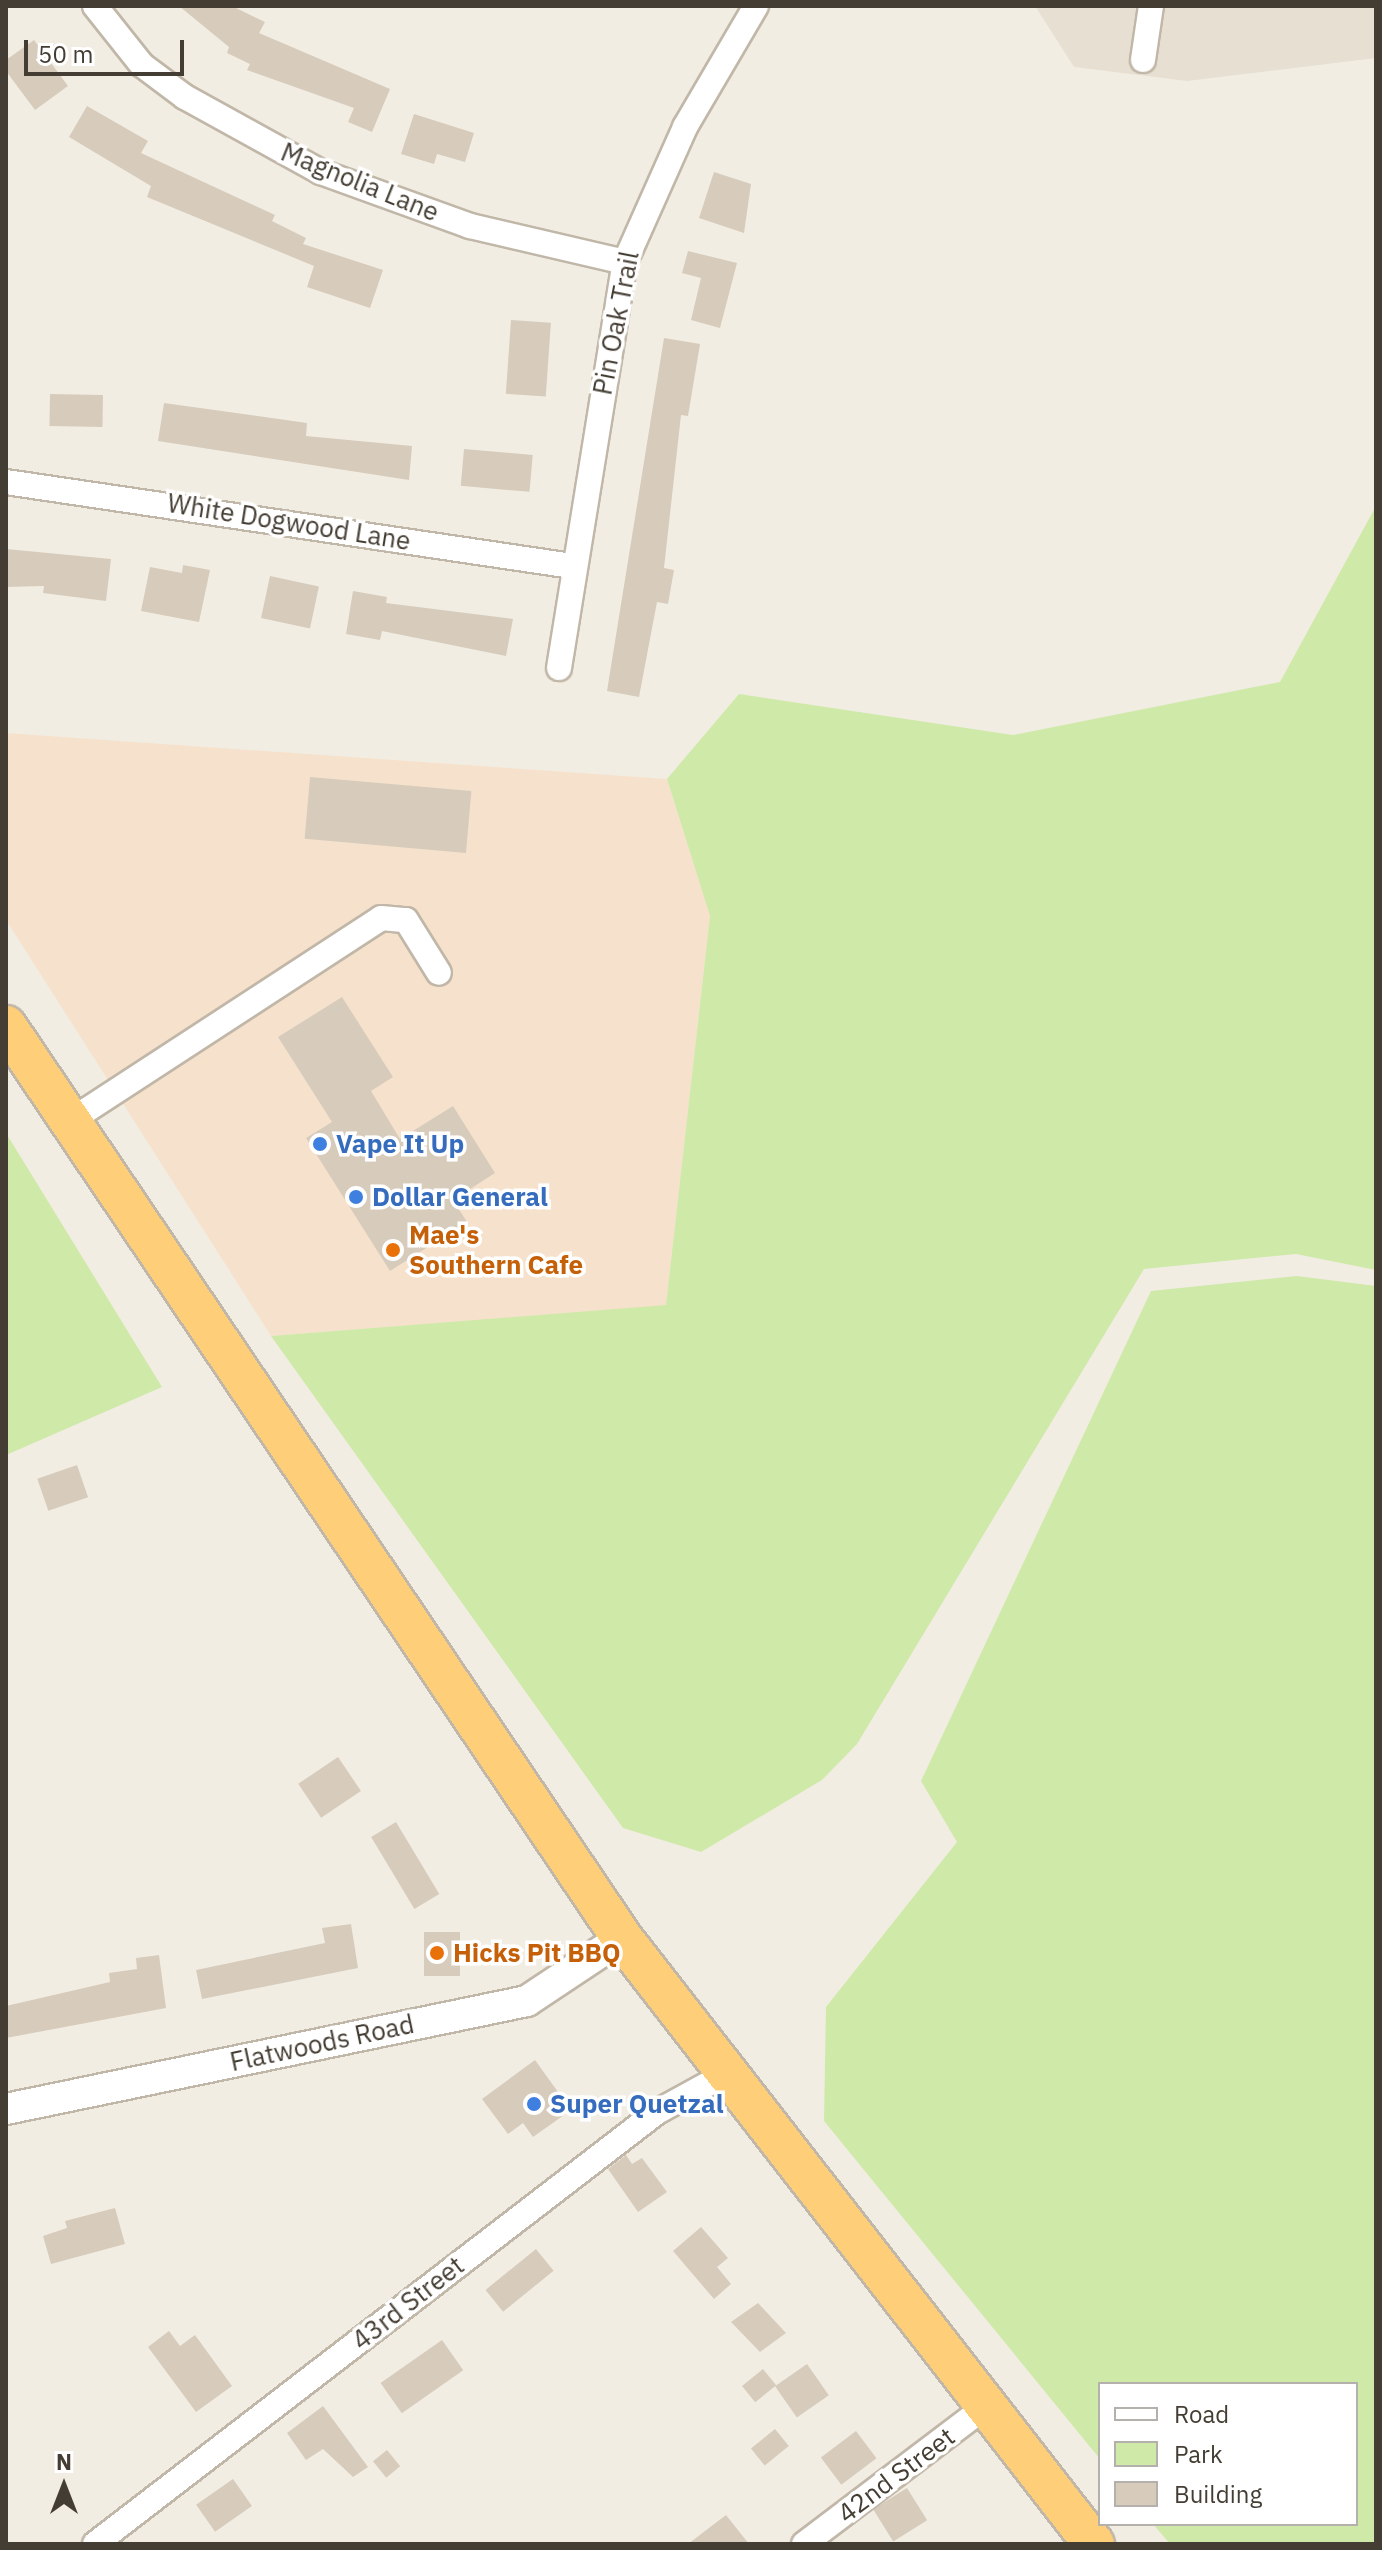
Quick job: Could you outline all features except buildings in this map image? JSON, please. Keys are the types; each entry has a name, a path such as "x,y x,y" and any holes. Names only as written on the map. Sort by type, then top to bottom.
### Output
{"highway":[{"path":"6,1026 622,1938 1094,2544"}],"street":[{"name":"Magnolia Lane","path":"95,6 142,65 185,97 321,172 470,226 625,262"},
{"name":"Pin Oak Trail","path":"559,668 572,566 625,262 685,127 756,6"},
{"path":"1143,60 1151,6"},
{"name":"White Dogwood Lane","path":"6,482 572,566"},
{"path":"70,1121 381,918 406,920 439,973"},
{"name":"Flatwoods Road","path":"6,2109 527,2001 622,1938"},
{"name":"43rd Street","path":"95,2544 657,2112 728,2073"},
{"name":"42nd Street","path":"804,2544 988,2405"}],"shaded area":[{"path":"1035,6 1376,6 1376,58 1187,81 1074,67"},
{"path":"6,733 667,779 710,916 666,1306 271,1336 6,920"}],"green space":[{"path":"1376,506 1376,1270 1296,1254 1144,1269 857,1744 822,1780 701,1852 623,1828 271,1336 666,1305 710,916 667,779 739,694 1013,735 1280,682"},
{"path":"6,1133 162,1387 6,1455"},
{"path":"1297,1276 1376,1286 1376,2544 1170,2544 1155,2526 1358,2526 1358,2382 1098,2382 1098,2457 824,2121 826,2007 957,1842 921,1781 1151,1291"}],"place":[{"name":"Vape It Up","path":"320,1144"},
{"name":"Dollar General","path":"356,1197"},
{"name":"Mae's Southern Cafe","path":"393,1250"},
{"name":"Hicks Pit BBQ","path":"437,1953"},
{"name":"Super Quetzal","path":"534,2104"}]}
